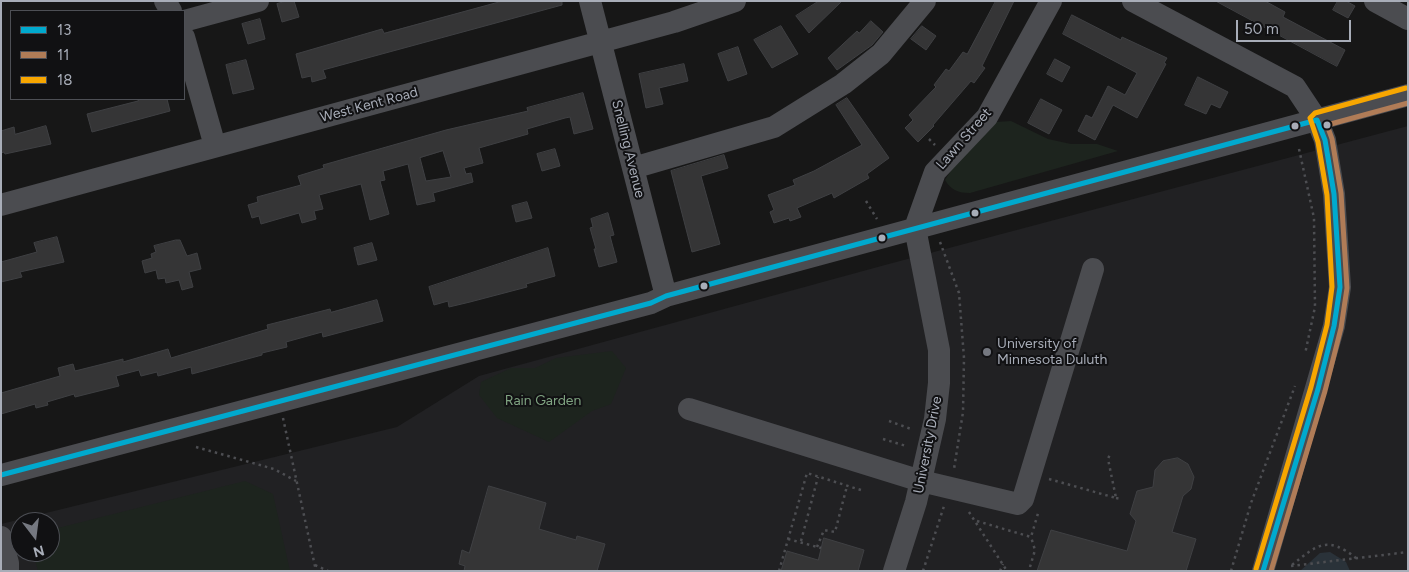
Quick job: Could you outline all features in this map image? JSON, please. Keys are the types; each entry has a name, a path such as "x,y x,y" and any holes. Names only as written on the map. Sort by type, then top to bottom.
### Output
{"street":[{"path":"185,21 258,1"},
{"name":"Snelling Avenue","path":"590,1 666,296"},
{"name":"West Kent Road","path":"1,204 674,22 735,1"},
{"path":"633,168 774,127 843,84 881,54 925,1"},
{"name":"Lawn Street","path":"915,228 935,172 987,117 1050,1"},
{"path":"1133,1 1295,87 1317,120 1325,140 1334,194 1340,287 1334,326 1320,380 1263,571"},
{"path":"1375,1 1408,19"},
{"path":"185,40 191,55 215,146"},
{"path":"1,475 651,303 666,296 1408,96"},
{"name":"University Drive","path":"894,571 921,481 935,419 940,382 939,350 915,228"},
{"path":"689,410 921,481 1016,504 1021,501 1093,268"},
{"path":"1,537 8,563 8,571"}],"path":[{"path":"1299,149 1314,218 1314,307 1304,360"},
{"path":"1231,571 1251,503 1296,384"},
{"path":"279,401 316,571"},
{"path":"889,421 911,429"},
{"path":"883,439 906,446"},
{"path":"196,447 274,469 296,481"},
{"path":"1110,454 1108,459 1116,498"},
{"path":"779,571 807,474 864,491"},
{"path":"801,541 818,477"},
{"path":"1047,486 1049,478 1122,499"},
{"path":"817,547 824,530 835,532 847,486"},
{"path":"1030,567 1035,550 1031,536 1041,503"},
{"path":"936,506 952,508"},
{"path":"923,571 944,506"},
{"path":"961,510 970,512 977,521 1007,571"},
{"path":"977,521 1031,536"},
{"path":"788,540 801,541 821,548"},
{"path":"1357,558 1346,550 1330,543 1312,548 1290,566 1408,552"},
{"path":"1000,571 1002,564"},
{"path":"315,565 328,571"}],"shaded area":[{"name":"University of Minnesota Duluth","path":"1408,126 1408,571 1,571 1,524 10,522 10,562 60,562 60,512 50,512 397,427 479,376 885,265"},
{"path":"1330,552 1346,562 1350,571 1300,571 1320,553"}],"green space":[{"path":"1011,121 1048,139 1071,144 1097,144 1118,151 970,193 958,192 952,189 945,180 952,169 996,122"},
{"name":"Rain Garden","path":"612,351 626,368 611,404 592,411 549,442 497,418 479,395 481,382 511,368 535,368 556,358"},
{"path":"245,481 273,494 290,571 38,571 36,562 60,562 60,527"}],"building":[{"path":"294,1 299,17 282,22 277,4"},
{"path":"503,1 562,1 562,5 323,70 326,78 312,82 311,76 302,78 296,54 382,29 384,33"},
{"path":"819,1 842,1 809,33 796,16"},
{"path":"996,1 1014,1 982,66 985,68 974,83 971,81 934,126 918,142 905,128 913,120 909,115 936,87 934,85 946,69 949,71 963,52 967,54"},
{"path":"1216,1 1265,1 1285,12 1283,17 1345,50 1337,66"},
{"path":"1338,1 1346,1 1355,6 1348,18 1333,10"},
{"path":"1072,15 1121,40 1122,37 1167,58 1164,63 1166,64 1137,118 1113,105 1095,140 1078,131 1086,115 1092,118 1108,86 1125,95 1137,73 1063,34"},
{"path":"260,19 265,39 248,44 242,24"},
{"path":"871,21 883,32 872,45 837,70 828,58 857,31 859,33"},
{"path":"781,26 798,54 772,68 754,40"},
{"path":"922,26 936,36 926,50 911,39"},
{"path":"738,47 747,74 728,81 718,54"},
{"path":"1055,59 1070,67 1062,82 1047,74"},
{"path":"246,60 254,89 233,94 226,65"},
{"path":"684,64 688,81 659,88 663,104 646,108 639,74"},
{"path":"1198,77 1228,92 1220,108 1211,104 1206,114 1185,105"},
{"path":"583,93 593,129 574,134 570,117 527,129 528,134 479,148 483,163 464,168 466,174 471,173 473,182 433,193 435,201 417,205 408,164 383,171 385,180 380,181 389,214 370,220 361,184 319,195 323,209 314,211 316,219 302,223 299,213 261,224 259,216 252,218 248,205 258,202 257,197 301,185 298,176 324,168 323,165 446,130 528,111 527,108","holes":["443,151 451,177 426,181 420,158"]},
{"path":"847,98 889,158 867,174 869,178 834,198 832,193 797,208 801,217 790,221 789,218 774,223 770,212 774,210 768,195 795,185 793,180 862,145 836,105"},
{"path":"1041,99 1062,110 1049,134 1028,123"},
{"path":"167,100 170,111 92,132 87,114 138,101"},
{"path":"46,126 51,144 5,154 4,152 1,153 1,131 14,127 15,134"},
{"path":"555,149 560,166 542,171 537,154"},
{"path":"724,155 728,168 701,176 720,244 692,252 671,171"},
{"path":"527,202 532,218 516,222 512,206"},
{"path":"608,213 614,235 610,236 617,262 599,267 590,228 593,227 591,219"},
{"path":"57,237 64,262 20,272 22,277 1,282 1,262 37,252 34,243"},
{"path":"180,240 187,256 197,253 201,269 189,272 193,287 182,290 179,280 166,283 165,278 158,279 156,270 145,273 142,261 152,258 151,254 156,252 154,246"},
{"path":"372,243 377,260 358,265 354,248"},
{"path":"548,248 555,276 526,284 527,287 470,302 449,307 448,301 434,305 429,287"},
{"path":"377,300 383,321 323,337 322,332 286,342 287,347 192,374 191,367 158,376 157,372 141,376 139,370 116,376 119,386 75,397 74,394 47,402 48,405 36,408 35,404 1,414 1,393 60,376 58,368 73,364 75,371 123,359 123,362 168,349 171,358 268,329 267,325 330,309 331,312"},
{"path":"1178,458 1188,464 1194,477 1191,489 1183,496 1172,532 1196,539 1186,571 1037,571 1051,530 1127,551 1136,521 1130,514 1137,491 1153,487 1155,470 1163,461"},
{"path":"489,486 546,503 539,529 576,540 577,536 605,544 597,571 464,571 465,566 459,564 462,550 469,553"},
{"path":"824,538 864,550 858,571 781,571 787,551 818,560"}],"transit line":[{"name":"18","path":"1256,569 1311,387 1327,325 1332,287 1327,195 1318,142 1310,118 1315,113 1406,88"},
{"name":"11","path":"1271,571 1325,391 1341,328 1347,288 1341,193 1332,139 1327,125 1408,103"},
{"name":"13","path":"1,475 651,303 666,296 1317,120"},
{"name":"13","path":"1263,571 1318,389 1334,326 1340,287 1334,194 1325,140 1317,120"}],"place":[{"name":"University of Minnesota Duluth","path":"987,352"}]}
